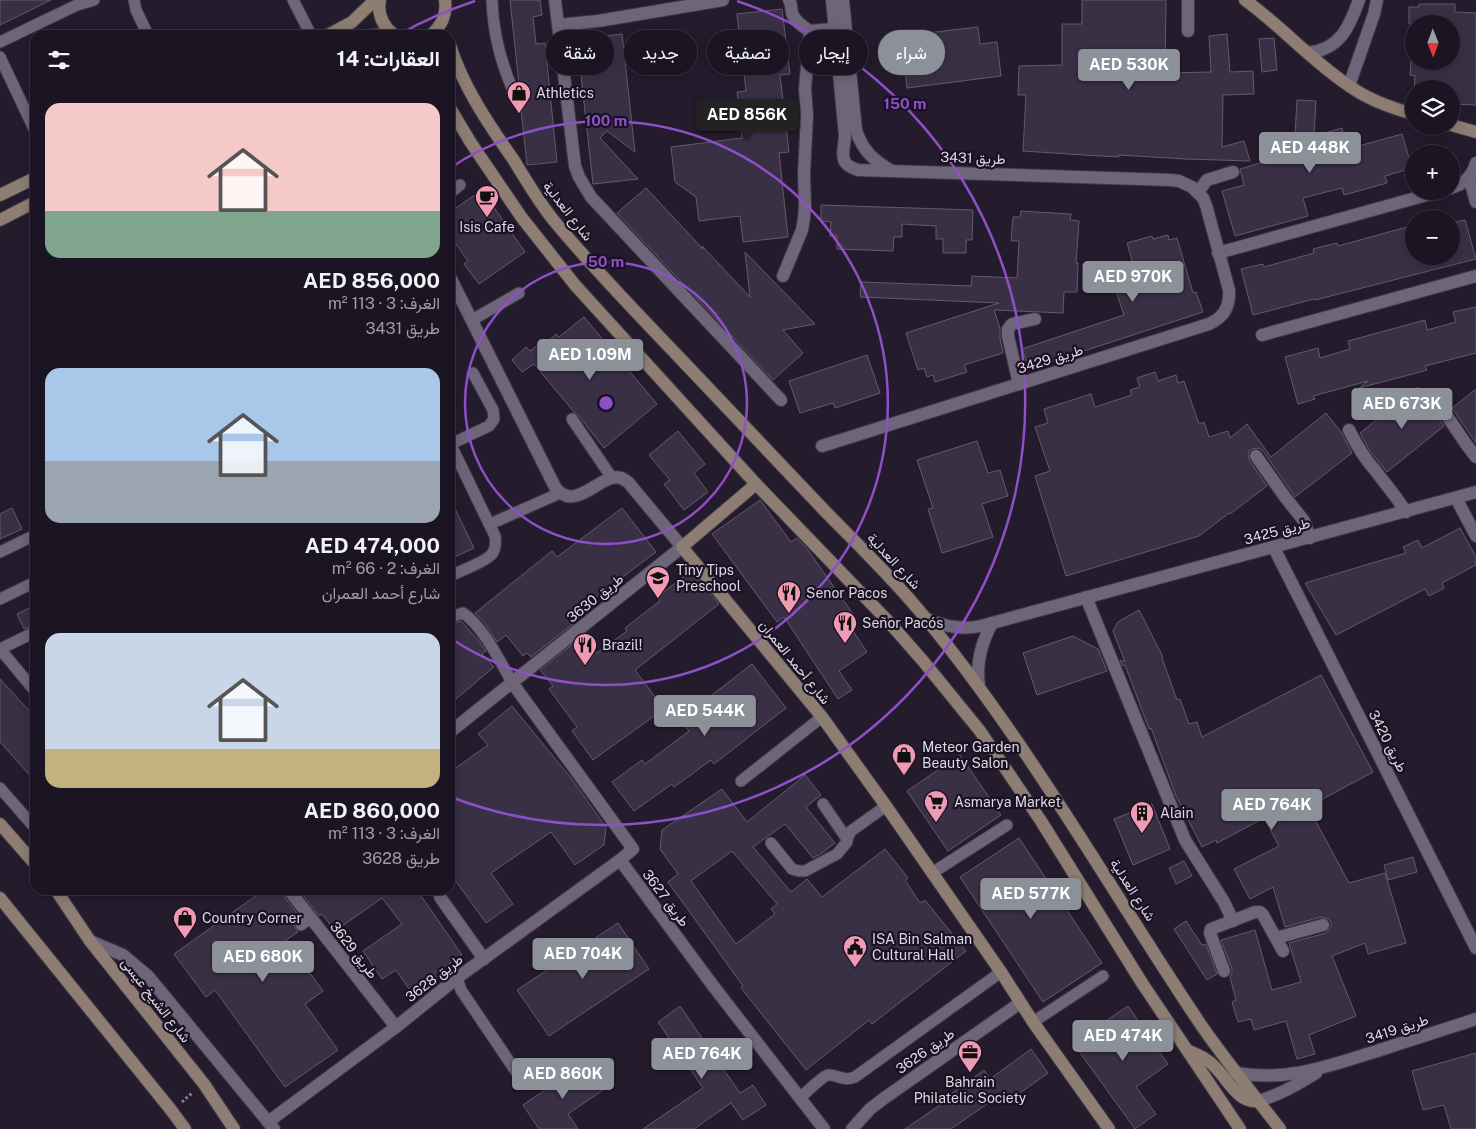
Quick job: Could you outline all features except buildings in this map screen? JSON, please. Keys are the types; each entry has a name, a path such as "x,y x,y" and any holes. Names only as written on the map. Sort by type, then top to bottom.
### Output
{"main road":[{"path":"337,30 352,22 375,0"},
{"path":"380,0 379,12 388,30"},
{"path":"1245,0 1349,86 1372,99 1405,112"},
{"path":"437,30 447,7"},
{"path":"447,7 447,30"},
{"name":"شارع العدلية","path":"455,61 494,132 553,220 593,267 899,587 927,619 979,686 1021,745 1200,1023 1235,1073 1280,1129"},
{"path":"455,116 522,218 575,285 756,484 887,620 980,731 1041,821 1142,983 1240,1129"},
{"path":"1460,128 1476,132"},
{"path":"0,195 30,180"},
{"path":"0,220 30,205"},
{"name":"طريق 3630","path":"682,547 756,484"},
{"name":"شارع أحمد العمران","path":"682,547 822,717 886,806 1001,972 1033,1022 1109,1129"},
{"path":"0,824 30,858"},
{"name":"شارع الشيخ عيسى","path":"59,895 90,941 204,1084 234,1129"},
{"path":"0,898 185,1129"},
{"path":"1188,1051 1201,1055 1209,1061 1240,1096 1253,1102 1258,1101"}],"street":[{"path":"555,0 575,166 584,188 590,197 781,400"},
{"path":"558,26 723,0"},
{"path":"789,0 796,20 808,30"},
{"name":"طريق 3431","path":"832,0 840,28 849,119 842,152 843,158 849,166 858,170 1171,180 1186,184 1198,192"},
{"path":"820,30 840,28 843,0"},
{"path":"1188,0 1188,31"},
{"path":"1308,53 1325,49 1339,39 1348,27 1359,0"},
{"path":"1349,86 1377,0"},
{"path":"784,276 802,230 804,218 806,75"},
{"path":"849,119 872,158 892,170"},
{"path":"1460,184 1469,177 1476,163"},
{"path":"1233,172 1207,180 1198,192 1206,205 1218,253 1409,200"},
{"path":"1469,177 1476,202"},
{"name":"طريق 3429","path":"822,446 1217,321 1228,307 1230,299 1218,253"},
{"path":"1262,335 1476,276"},
{"path":"455,287 560,493 565,496 575,495 588,491 612,478"},
{"path":"1019,384 1008,329 1012,324 1035,319"},
{"path":"1441,407 1476,457"},
{"path":"1349,430 1358,448 1396,495 1406,512"},
{"path":"1256,456 1284,497 1304,521 1310,538"},
{"name":"شارع أحمد العمران","path":"612,478 620,478 628,482 682,547"},
{"name":"طريق 3425","path":"927,619 937,624 959,628 992,624 1476,492"},
{"path":"1456,498 1476,536"},
{"name":"طريق 3630","path":"455,728 682,547"},
{"name":"طريق 3420","path":"1274,548 1476,948"},
{"path":"1086,598 1185,840 1224,902 1233,921"},
{"path":"979,686 978,673 981,647 992,624"},
{"path":"512,684 633,849 620,860"},
{"name":"طريق 3628","path":"271,1125 457,978 620,860"},
{"name":"طريق 3627","path":"620,860 714,987 824,1129"},
{"name":"طريق 3629","path":"292,895 303,918 396,1027"},
{"path":"440,897 484,959"},
{"path":"1224,971 1210,933 1213,928 1256,912 1260,912 1263,915 1283,951"},
{"path":"1276,938 1323,925"},
{"path":"90,941 123,955 148,976 271,1125"},
{"name":"طريق 3626","path":"852,1129 883,1098 1020,1003"},
{"name":"طريق 3419","path":"1235,1073 1251,1076 1283,1076 1327,1067 1476,1020"},
{"name":"طريق 3419","path":"1258,1101 1287,1090 1327,1067"}],"lane":[{"path":"0,42 94,0"},
{"path":"134,0 136,10 146,30"},
{"path":"293,0 308,30"},
{"path":"492,0 495,35 500,56 506,76 515,95"},
{"path":"0,57 30,120"},
{"path":"455,189 460,185"},
{"path":"472,320 519,293"},
{"path":"455,442 489,426 494,419 493,410 473,373"},
{"path":"572,419 612,478"},
{"path":"455,454 490,524 496,542 490,557 455,574"},
{"path":"455,469 461,466"},
{"path":"490,524 560,493"},
{"path":"0,552 30,537"},
{"path":"0,599 30,584"},
{"path":"455,615 463,613 468,616 489,642 512,684"},
{"path":"30,634 0,649 30,683"},
{"path":"741,781 822,717"},
{"path":"0,788 30,822"},
{"path":"823,804 847,839"},
{"path":"770,842 792,869 799,871 810,869 837,854 847,842 852,831 886,806"},
{"path":"932,873 1007,825"},
{"path":"800,1098 825,1076 846,1080 855,1078 1001,972"},
{"path":"1033,1022 1103,976"},
{"path":"457,978 461,990 523,1082"}],"path":[{"path":"171,1110 204,1084"}],"place":[{"name":"Athletics","path":"519,114"},
{"name":"Isis Cafe","path":"487,218"},
{"name":"Tiny Tips Preschool","path":"658,599"},
{"name":"Senor Pacos","path":"789,614"},
{"name":"Señor Pacós","path":"845,644"},
{"name":"Brazil!","path":"585,666"},
{"name":"Meteor Garden Beauty Salon","path":"904,776"},
{"name":"Asmarya Market","path":"936,823"},
{"name":"Alain","path":"1142,834"},
{"name":"Country Corner","path":"185,939"},
{"name":"ISA Bin Salman Cultural Hall","path":"855,968"},
{"name":"Bahrain Philatelic Society","path":"970,1073"}]}
